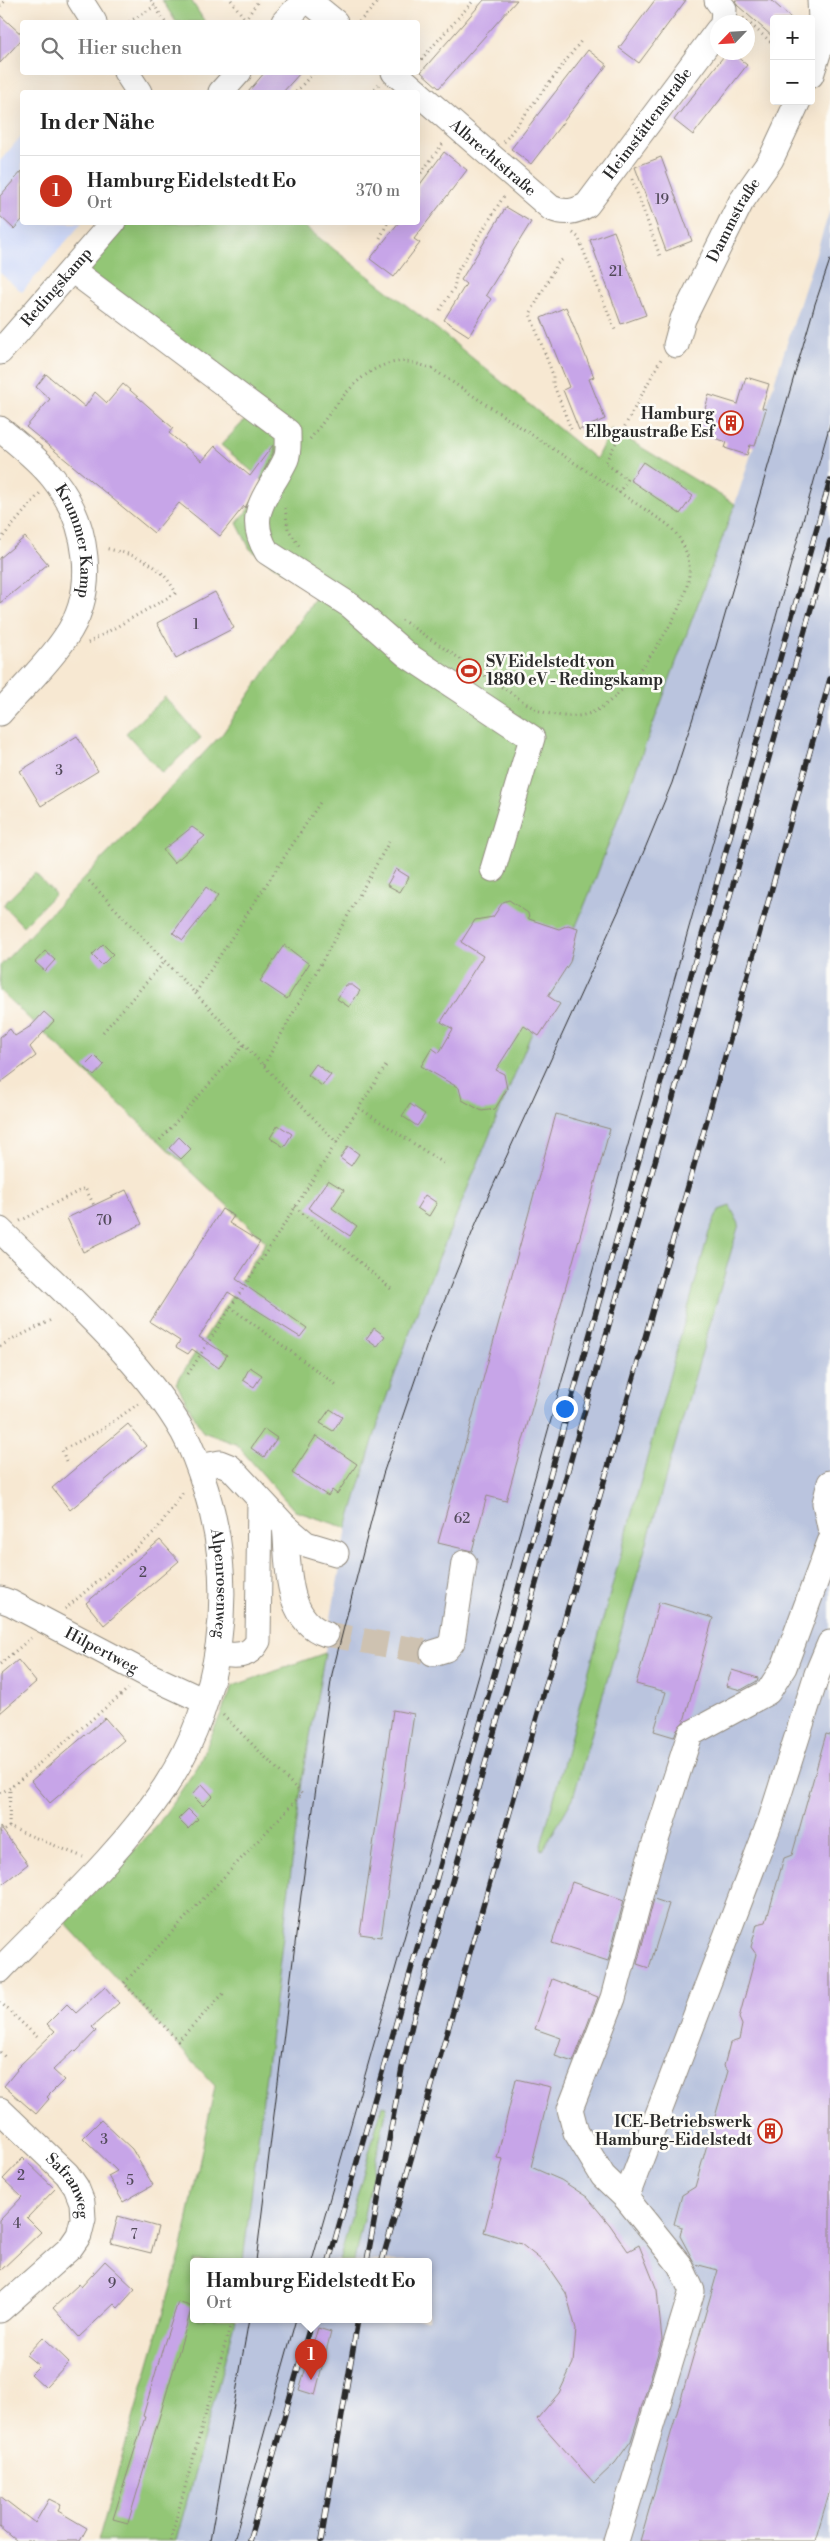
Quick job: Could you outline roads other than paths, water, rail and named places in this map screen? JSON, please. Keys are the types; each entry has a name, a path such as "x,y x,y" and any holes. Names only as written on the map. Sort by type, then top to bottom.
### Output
{"street":[{"path":"80,0 93,20"},
{"path":"286,20 307,0 332,20"},
{"path":"815,63 822,41 820,0"},
{"name":"Heimstättenstraße","path":"572,223 710,41"},
{"path":"128,75 137,90"},
{"path":"223,90 236,75"},
{"name":"Albrechtstraße","path":"397,75 414,90"},
{"name":"Albrechtstraße","path":"420,96 551,208 564,212 572,223"},
{"name":"Dammstraße","path":"676,345 683,319 737,211 771,159 796,105"},
{"name":"Redingskamp","path":"0,352 110,225"},
{"path":"72,270 288,432 287,458 260,505 257,520 261,542 267,552 351,606 407,654 532,738 493,869"},
{"name":"Krummer Kamp","path":"0,429 41,465 62,492 80,530 85,550 86,568 80,603 66,637 0,713"},
{"name":"Alpenrosenweg","path":"0,1970 102,1865 151,1807 169,1780 191,1736 210,1705 218,1654 223,1580 218,1540 192,1477 183,1433 144,1378 125,1355 7,1226"},
{"path":"192,1477 220,1463 230,1467 260,1501 306,1544 336,1553"},
{"path":"830,1484 825,1503 830,1527"},
{"path":"218,1654 240,1656 254,1648 258,1641 260,1501"},
{"path":"285,1526 294,1601 306,1622 315,1630 326,1634"},
{"path":"616,2541 692,2291 680,2266 626,2198 603,2176 576,2132 570,2109 613,1998 648,1862 690,1734 768,1692 784,1667 830,1542"},
{"path":"433,1653 446,1649 452,1642 464,1563"},
{"name":"Hilpertweg","path":"0,1599 210,1705"},
{"path":"626,2198 771,1819 817,1674 830,1643"},
{"name":"Safranweg","path":"0,2110 67,2174 82,2202 83,2219 79,2235 70,2248 0,2310"}],"tunnel":[{"path":"326,1634 433,1653"}],"tram line":[{"path":"256,2258 301,1895 332,1674 383,1474 430,1336 477,1221 625,897 672,783 716,646 815,304 830,260"},
{"path":"313,2258 503,1591 830,424"},
{"path":"210,2541 248,2323"},
{"path":"234,2541 295,2323"}],"railway":[{"path":"330,2258 830,481"},
{"path":"368,2258 402,2068 414,2016 830,541"},
{"path":"383,2258 732,1032 830,679"},
{"path":"249,2541 311,2323"},
{"path":"321,2541 357,2323"}],"place":[{"name":"Hamburg Elbgaustraße Esf","path":"731,423"},
{"name":"SV Eidelstedt von 1880 eV - Redingskamp","path":"469,671"},
{"name":"ICE-Betriebswerk Hamburg-Eidelstedt","path":"770,2131"},
{"name":"Hamburg Eidelstedt Eo","path":"311,2380"}]}
